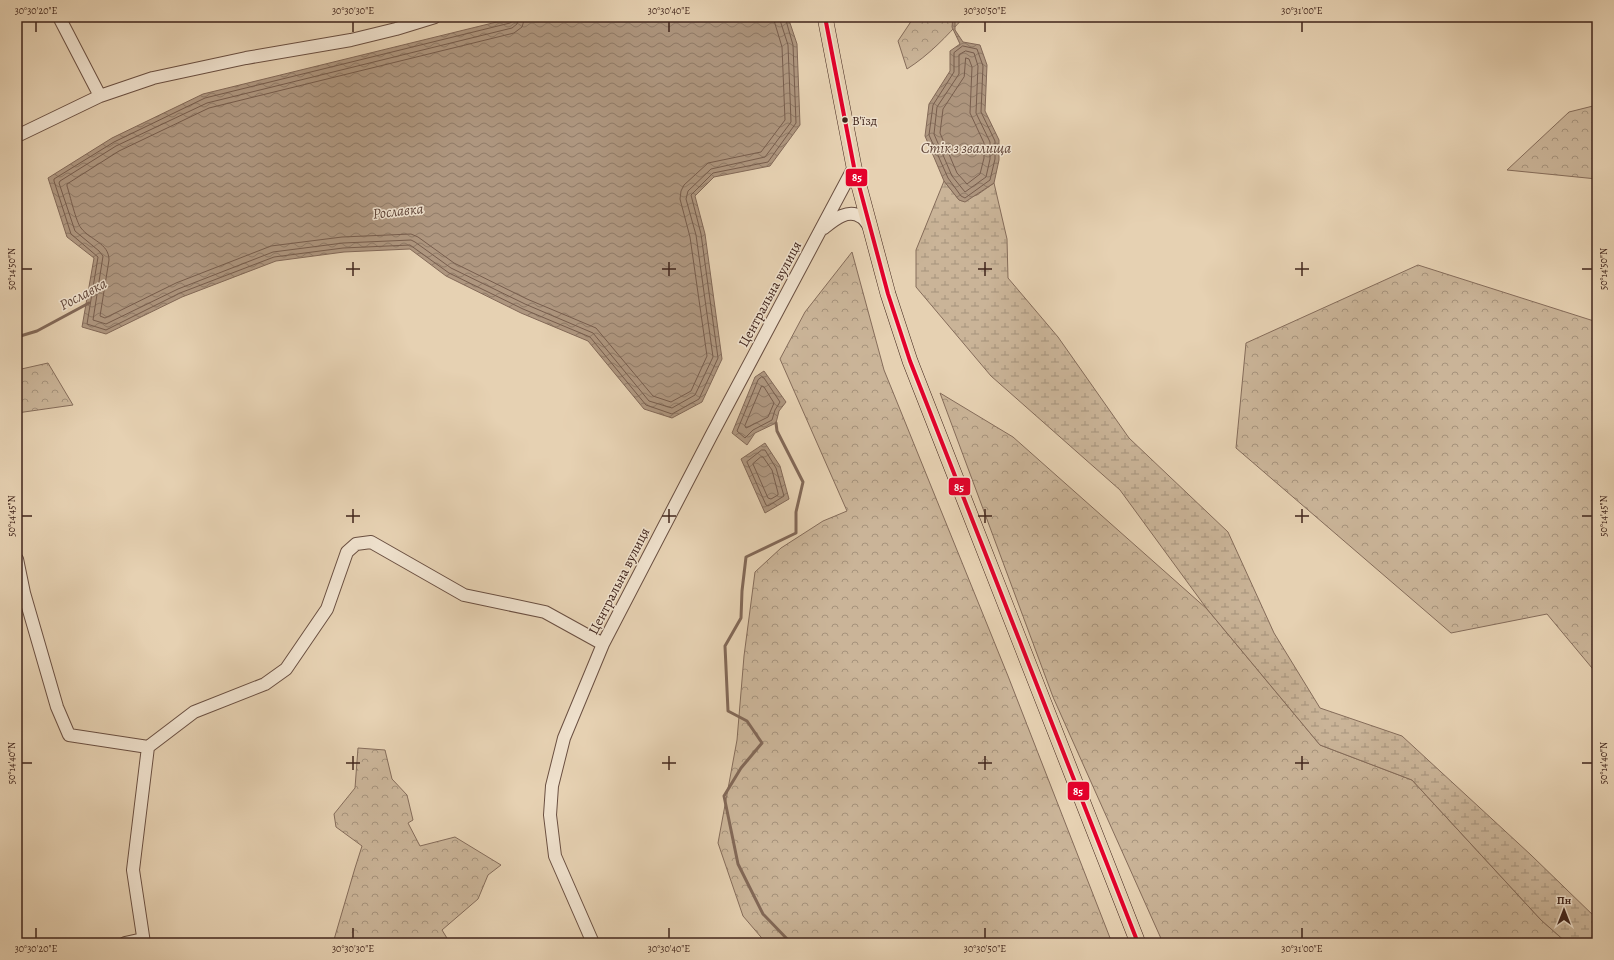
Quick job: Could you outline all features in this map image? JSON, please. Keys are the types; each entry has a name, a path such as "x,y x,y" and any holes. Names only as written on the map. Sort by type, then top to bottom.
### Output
{"main road":[{"path":"825,17 854,167 888,294 910,361 1138,943"}],"street":[{"path":"59,17 100,96"},
{"path":"17,136 100,96 153,78 246,58 351,40 396,29 435,17"},
{"name":"Центральна вулиця","path":"593,943 555,856 550,815 552,786 564,738 603,644 710,436 854,167"},
{"path":"820,231 838,217 851,214 861,217 870,227"},
{"path":"125,943 144,941 133,870 148,747 194,712 265,684 286,668 327,609 347,552 356,544 371,542 464,595 545,612 603,644"},
{"path":"17,559 29,611 57,707 69,735 148,747"},
{"path":"17,612 29,611"}],"green space":[{"path":"914,17 964,17 951,32 923,58 907,69 898,41"},
{"path":"1597,105 1597,179 1507,170 1569,112"},
{"path":"944,181 959,200 977,195 994,183 1007,239 1008,278 1058,337 1129,438 1228,532 1274,633 1320,708 1402,736 1531,855 1597,919 1597,943 1567,943 1541,920 1412,780 1320,745 1207,609 1120,490 991,376 916,287 916,250"},
{"path":"852,252 884,370 1008,676 1112,943 766,943 743,916 718,843 737,740 744,656 755,572 781,548 823,521 847,511 780,359 805,312"},
{"path":"1418,265 1597,322 1597,674 1547,614 1451,633 1236,448 1246,343"},
{"path":"48,363 73,405 17,413 17,370"},
{"path":"940,393 1013,437 1207,609 1320,745 1412,780 1541,920 1567,943 1163,943 1053,697"},
{"path":"358,748 385,750 392,779 407,795 413,820 408,823 420,846 455,837 501,865 488,875 478,899 442,930 450,943 333,943 362,846 336,827 334,814 355,788"}],"water":[{"path":"517,17 788,17 797,44 800,125 770,166 714,177 695,196 705,234 722,359 702,402 672,418 644,409 588,341 521,313 446,276 410,249 344,252 276,261 182,297 106,334 82,327 94,258 67,237 48,178 112,138 203,94"},
{"name":"Стік з звалища","path":"953,17 955,17 955,30 963,42 980,45 987,65 985,111 999,140 999,160 994,183 965,202 959,200 944,181 925,136 929,104 950,71 950,51 960,44 952,27"},
{"path":"764,371 786,402 779,411 776,423 755,433 747,445 732,433 755,377"},
{"path":"765,443 780,466 789,499 765,513 741,459"}],"waterway":[{"name":"Рославка","path":"17,337 37,331 89,303"},
{"path":"776,423 777,431 803,482 796,512 796,533 746,557 742,591 741,618 725,646 728,711 747,721 762,743 741,768 724,796 738,864 763,914 791,943"}],"transit line":[{"name":"85","path":"825,17 854,167 888,294 910,361 1138,943"}],"place":[{"name":"В'їзд","path":"845,120"}]}
